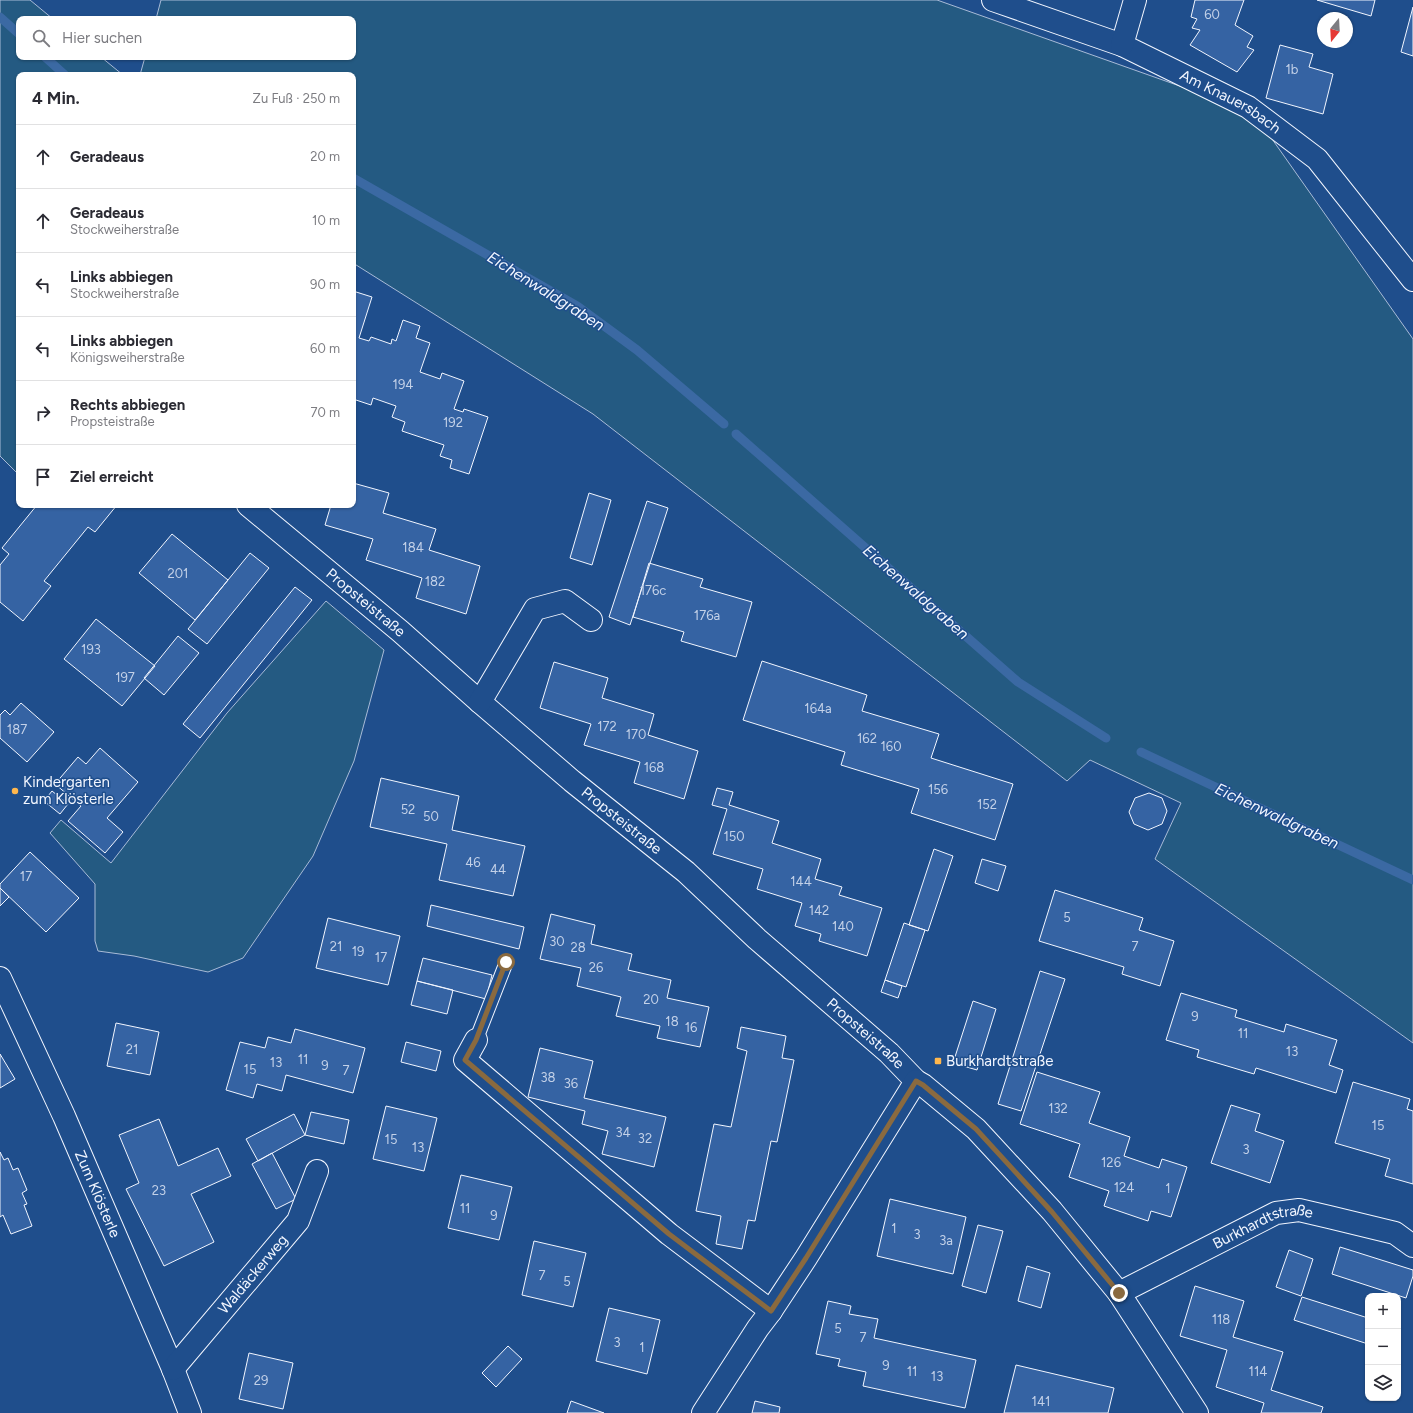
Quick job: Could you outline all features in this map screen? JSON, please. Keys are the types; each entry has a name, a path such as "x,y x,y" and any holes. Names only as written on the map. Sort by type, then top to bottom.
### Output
{"street":[{"name":"Am Knauersbach","path":"993,0 1122,45 1248,107 1317,159 1413,280"},
{"path":"1122,45 1135,0"},
{"name":"Propsteistraße","path":"252,508 400,632 572,781 686,872 757,939 889,1054 916,1081 923,1085 976,1129 1052,1212 1119,1293 1197,1413"},
{"path":"480,702 535,609 565,601 591,620"},
{"name":"Zum Klösterle","path":"0,978 64,1116 173,1369 190,1413"},
{"path":"476,1040 465,1060 669,1234 771,1311"},
{"path":"703,1413 758,1328 806,1258 916,1081"},
{"name":"Waldäckerweg","path":"173,1369 298,1221 317,1171"},
{"name":"Burkhardtstraße","path":"1119,1293 1276,1213 1299,1210 1329,1216 1395,1233 1413,1246"}],"lane":[{"path":"476,1040 506,962"}],"shaded area":[{"path":"0,0 30,0 49,16 16,16 16,60 105,60 119,72 16,72 16,472 0,456"},
{"path":"161,0 937,0 1253,112 1413,339 1413,1043 1155,859 1181,803 1090,760 1067,781 593,414 356,265 356,72 141,72 144,60 356,60 356,16 157,16"},
{"path":"326,601 384,650 354,761 313,856 243,958 208,972 134,956 98,951 95,941 95,884 50,833 61,820 111,863 227,713"}],"building":[{"path":"1195,0 1244,0 1235,25 1253,36 1247,47 1254,50 1237,72 1190,45 1200,30 1192,28 1197,19 1191,17"},
{"path":"1317,0 1375,0 1371,16"},
{"path":"1413,7 1413,56 1401,52"},
{"path":"1280,45 1313,54 1309,67 1333,74 1323,114 1266,98"},
{"path":"356,292 372,297 359,338 369,341 371,337 391,344 392,339 396,341 403,320 420,326 416,338 430,343 420,372 440,379 442,373 464,381 454,409 463,412 464,409 488,417 469,474 450,468 452,460 440,456 444,445 402,431 405,422 392,417 396,406 373,398 371,405 356,400"},
{"path":"356,484 389,493 383,513 436,529 429,550 480,566 466,614 416,598 422,578 366,560 373,539 325,525 330,508 356,508"},
{"path":"589,493 611,500 592,565 570,558"},
{"path":"647,501 668,508 630,625 609,617"},
{"path":"35,508 115,508 95,532 88,527 44,581 51,586 23,621 0,602 0,565 9,554 2,548"},
{"path":"172,534 228,580 195,620 139,573"},
{"path":"250,553 269,568 207,644 188,629"},
{"path":"649,563 703,579 700,587 752,602 736,657 681,641 684,632 633,617"},
{"path":"295,587 312,600 200,738 183,724"},
{"path":"96,619 155,666 122,706 64,659"},
{"path":"178,636 199,653 164,695 144,678"},
{"path":"762,661 867,695 862,711 939,734 931,758 1013,784 995,840 911,813 919,789 841,765 845,752 743,720"},
{"path":"554,662 608,678 602,698 654,714 648,735 698,751 684,799 634,783 640,762 584,745 591,724 540,708"},
{"path":"21,703 54,732 27,762 0,738 0,715 5,710 10,715"},
{"path":"100,748 138,782 107,818 123,832 105,853 68,821 81,806 55,784 78,757 86,764"},
{"path":"381,778 459,796 452,830 525,846 513,896 439,880 447,844 370,827"},
{"path":"717,788 733,792 729,805 779,821 772,843 821,859 815,879 842,887 839,895 882,908 867,956 819,941 821,934 795,926 802,903 757,889 763,869 713,854 727,809 712,805"},
{"path":"52,791 68,804 60,814 44,801"},
{"path":"1149,793 1162,798 1167,811 1162,824 1148,830 1134,824 1129,812 1135,798"},
{"path":"934,849 953,856 928,931 909,925"},
{"path":"30,852 79,898 46,932 0,888 0,884"},
{"path":"982,859 1006,866 998,891 975,883"},
{"path":"0,888 9,897 0,906"},
{"path":"1055,890 1143,918 1139,930 1174,941 1160,986 1122,974 1124,967 1039,941"},
{"path":"431,905 524,927 519,949 427,926"},
{"path":"551,914 595,925 591,944 632,954 628,970 671,980 667,998 709,1007 700,1047 657,1038 660,1026 616,1016 621,997 577,986 581,968 540,959"},
{"path":"328,918 400,936 388,985 316,968"},
{"path":"904,923 925,930 906,987 885,980"},
{"path":"423,958 492,975 486,999 417,981"},
{"path":"1040,971 1065,979 1021,1111 998,1104"},
{"path":"885,980 902,986 898,998 881,992"},
{"path":"417,981 453,990 447,1014 411,1005"},
{"path":"1181,993 1237,1010 1235,1017 1284,1032 1286,1024 1337,1040 1329,1065 1343,1070 1336,1093 1256,1068 1254,1074 1197,1057 1199,1050 1166,1040"},
{"path":"973,1001 996,1009 977,1070 953,1063"},
{"path":"116,1023 159,1032 150,1075 107,1066"},
{"path":"741,1027 786,1036 782,1058 794,1060 777,1142 771,1141 755,1221 748,1220 742,1249 716,1244 721,1216 696,1211 714,1124 731,1127 747,1051 737,1048"},
{"path":"295,1029 365,1048 353,1093 286,1075 282,1091 257,1084 253,1098 226,1090 240,1042 265,1048 268,1037 291,1043"},
{"path":"406,1042 441,1051 436,1071 401,1062"},
{"path":"540,1048 593,1061 584,1098 666,1117 654,1167 602,1154 608,1131 582,1124 585,1111 528,1097"},
{"path":"0,1054 15,1079 0,1088"},
{"path":"1037,1072 1100,1092 1089,1123 1130,1137 1124,1156 1159,1168 1162,1159 1187,1167 1171,1217 1151,1211 1148,1221 1104,1206 1109,1191 1069,1177 1080,1144 1020,1124"},
{"path":"1353,1082 1410,1099 1407,1109 1413,1111 1413,1184 1385,1176 1390,1159 1335,1143"},
{"path":"1231,1105 1260,1114 1255,1131 1284,1141 1270,1183 1211,1163"},
{"path":"386,1106 437,1118 424,1171 373,1159"},
{"path":"311,1112 349,1120 344,1144 305,1135"},
{"path":"294,1114 305,1135 258,1161 246,1139"},
{"path":"159,1119 178,1166 218,1148 231,1176 191,1194 214,1242 164,1266 126,1189 139,1183 119,1135"},
{"path":"0,1152 4,1160 8,1158 13,1170 18,1168 27,1190 22,1193 27,1204 24,1205 32,1226 11,1234 3,1215 0,1217"},
{"path":"272,1153 296,1199 276,1209 252,1164"},
{"path":"461,1175 512,1187 499,1240 448,1228"},
{"path":"890,1199 966,1217 953,1274 877,1256"},
{"path":"978,1225 1003,1231 986,1293 962,1286"},
{"path":"534,1241 586,1253 573,1307 522,1295"},
{"path":"1340,1247 1413,1270 1413,1276 1406,1298 1401,1296 1401,1293 1391,1293 1332,1274"},
{"path":"1289,1250 1313,1259 1301,1296 1276,1287"},
{"path":"1027,1266 1050,1273 1041,1308 1018,1301"},
{"path":"1195,1286 1244,1301 1233,1337 1283,1352 1271,1390 1323,1407 1321,1413 1261,1413 1264,1403 1216,1387 1227,1350 1180,1336"},
{"path":"1302,1297 1365,1317 1365,1343 1294,1320"},
{"path":"828,1301 851,1306 849,1314 878,1319 874,1338 976,1360 965,1408 863,1386 866,1372 838,1366 840,1359 816,1354"},
{"path":"609,1308 660,1320 647,1374 596,1361"},
{"path":"508,1346 522,1359 496,1387 482,1373"},
{"path":"249,1353 293,1363 283,1409 239,1399"},
{"path":"1016,1365 1114,1388 1108,1413 1004,1413"},
{"path":"571,1401 604,1413 567,1413"},
{"path":"755,1401 780,1407 779,1413 752,1413"}],"waterway":[{"name":"Eichenwaldgraben","path":"0,17 16,31"},
{"name":"Eichenwaldgraben","path":"48,60 62,72"},
{"name":"Eichenwaldgraben","path":"356,180 577,306 637,350 724,424"},
{"name":"Eichenwaldgraben","path":"736,434 1018,682 1106,738"},
{"name":"Eichenwaldgraben","path":"1141,752 1413,880"}],"place":[{"name":"Kindergarten zum Klösterle","path":"15,791"},
{"name":"Burkhardtstraße","path":"938,1061"}],"route":[{"path":"506,962 476,1040 465,1060 669,1234 771,1311 806,1258 916,1081 923,1085 976,1129 1052,1212 1119,1293"}]}
